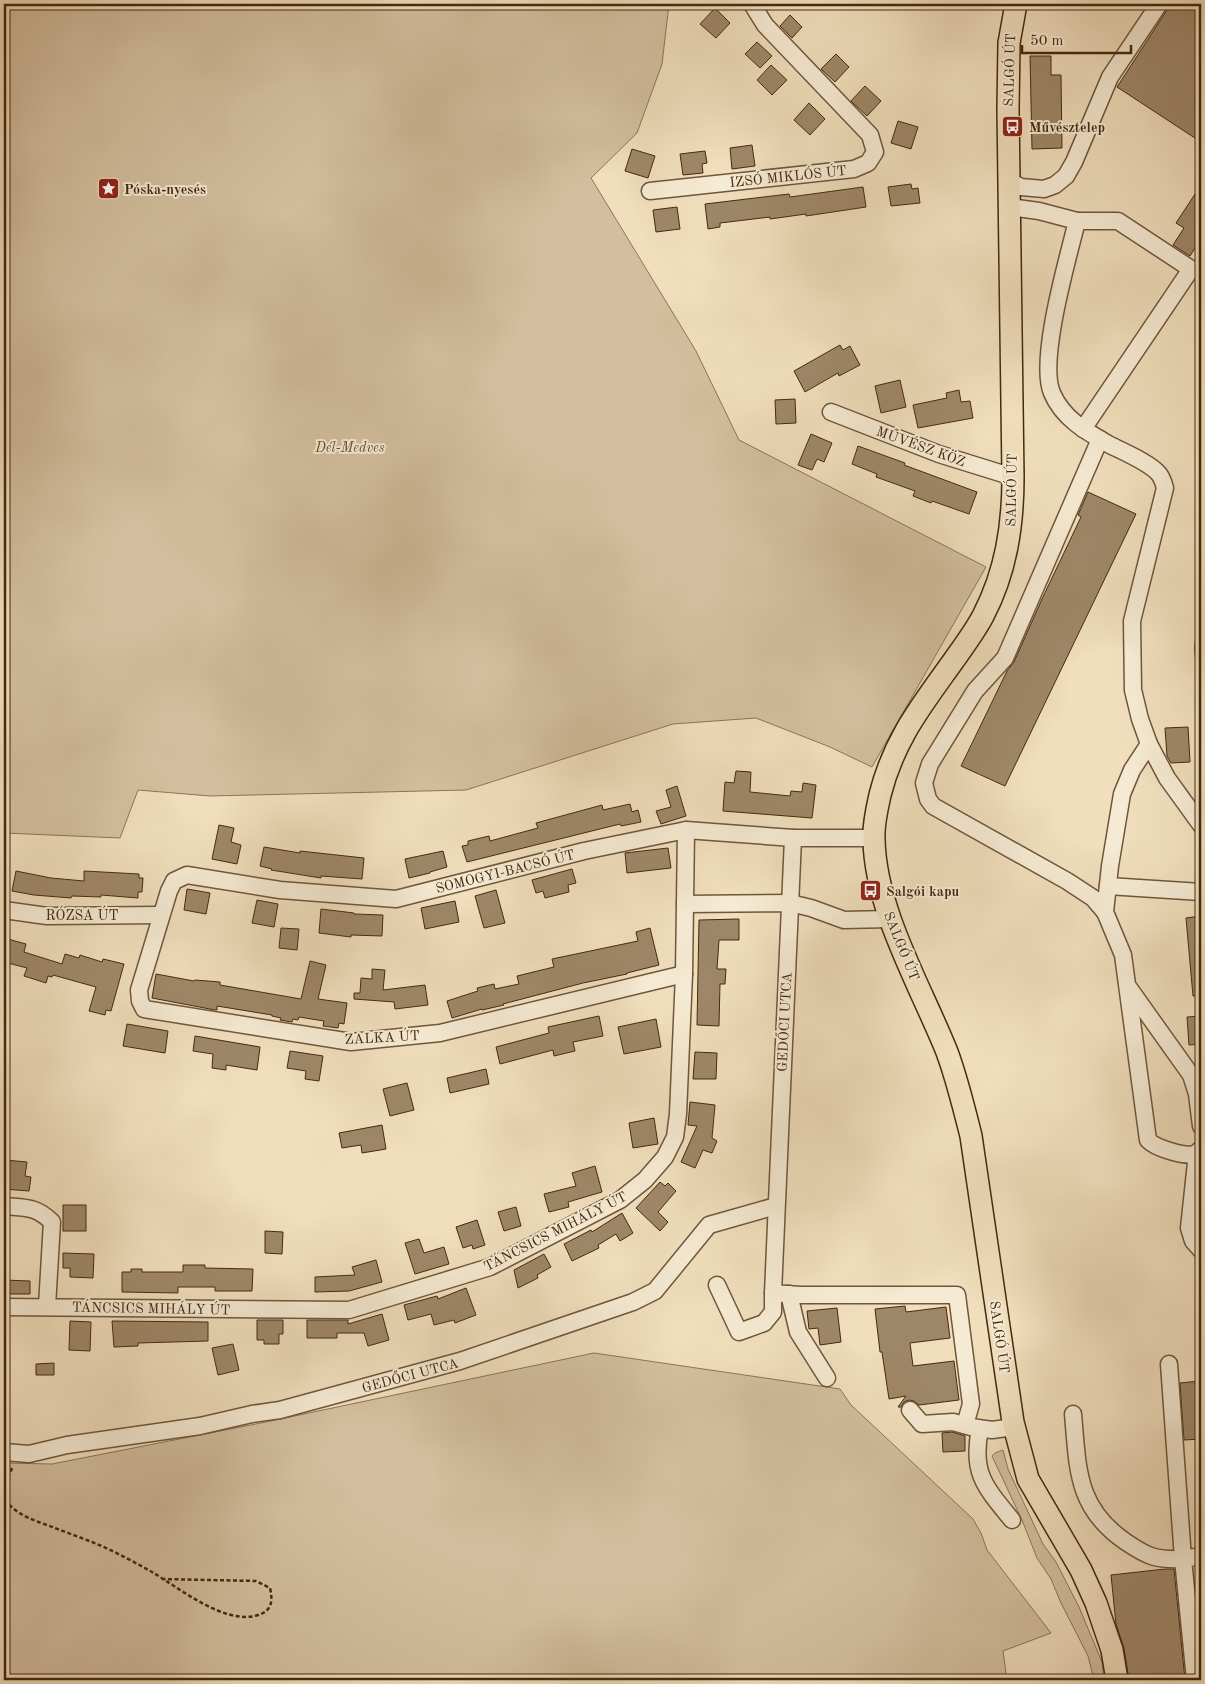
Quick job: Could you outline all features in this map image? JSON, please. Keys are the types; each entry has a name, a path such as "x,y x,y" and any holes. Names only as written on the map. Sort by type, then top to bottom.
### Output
{"main road":[{"name":"SALGÓ ÚT","path":"1016,4 1009,42 1009,207 1013,477 1010,534 1001,571 983,616 910,722 897,746 884,780 877,809 874,838 877,874 890,919 947,1054 965,1109 971,1136 1014,1427 1028,1479 1081,1570 1096,1603 1112,1650 1117,1680"}],"street":[{"name":"IZSÓ MIKLÓS ÚT","path":"650,191 854,169 868,163 875,152 870,135 765,25 752,4"},
{"path":"1009,180 1021,187 1039,190 1051,188 1066,176 1074,162 1110,77 1158,4"},
{"path":"1009,207 1039,211 1077,221 1118,221 1196,270 1083,429"},
{"path":"1077,221 1059,299 1048,368 1048,382 1058,404 1068,417 1083,429 1139,460 1160,475 1165,488 1132,621 1133,690 1140,719 1149,744 1167,778 1201,825"},
{"name":"MŰVÉSZ KÖZ","path":"831,412 939,454 1013,477"},
{"path":"1100,439 1005,658 975,691 930,764 924,783 925,791 933,806 1068,881 1093,898 1105,912 1121,947 1148,1140 1159,1147 1184,1154 1199,1151 1189,1228 1193,1241 1201,1250"},
{"path":"1105,912 1122,794 1132,770 1149,744"},
{"name":"SOMOGYI-BACSÓ ÚT","path":"161,915 174,881 187,875 280,890 396,898 584,851 686,830 793,838 874,838"},
{"name":"TÁNCSICS MIHÁLY ÚT","path":"4,1307 349,1310 490,1267 620,1200 645,1180 665,1157 675,1137 678,1114 684,974 686,830"},
{"name":"GEDŐCI UTCA","path":"717,1285 732,1313 739,1332 764,1323 773,1312 793,838"},
{"path":"1108,886 1201,892"},
{"path":"685,904 790,904 811,908 844,920 890,919"},
{"name":"RÓZSA ÚT","path":"4,910 47,916 161,915"},
{"name":"ZALKA ÚT","path":"161,915 139,990 140,1001 144,1009 351,1042 440,1033 684,974"},
{"path":"1127,986 1190,1075 1197,1094 1201,1126"},
{"path":"4,1206 31,1208 42,1212 52,1222 47,1306"},
{"name":"GEDŐCI UTCA","path":"8,1453 29,1454 67,1445 191,1427 280,1410 460,1361 633,1302 655,1291 675,1269 709,1225 776,1206"},
{"path":"773,1294 957,1295 971,1404 972,1427 981,1477 995,1500 1012,1520"},
{"path":"794,1295 798,1332 827,1378"},
{"path":"1169,1364 1183,1559 1195,1680"},
{"path":"910,1410 922,1424 945,1421 992,1430 1014,1427"},
{"path":"1073,1414 1078,1462 1084,1492 1094,1512 1114,1534 1140,1552 1161,1560 1201,1556"}],"path":[{"path":"8,1453 12,1469 8,1476 4,1493 9,1504 22,1514 39,1523 108,1548 201,1603 223,1612 250,1618 265,1613 270,1606 272,1598 270,1588 256,1581 162,1579"}],"green space":[{"name":"Dél-Medves","path":"4,4 669,4 662,64 637,133 591,178 696,351 739,440 986,567 872,767 830,747 756,718 673,724 466,790 210,796 138,790 120,838 4,833"},
{"path":"594,1353 840,1389 851,1405 973,1519 981,1533 987,1550 1051,1633 1003,1651 1007,1680 4,1680 4,1463 52,1464 266,1422"},
{"path":"1003,1450 1008,1469 1043,1544 1056,1562 1079,1607 1102,1662 1104,1680 1094,1680 1088,1656 1051,1579 1037,1558 1022,1520 992,1456"}],"building":[{"path":"1169,4 1201,4 1201,142 1117,87"},
{"path":"715,8 730,23 716,38 700,24"},
{"path":"790,15 802,27 792,38 780,26"},
{"path":"757,42 772,56 760,68 745,54"},
{"path":"836,54 849,67 835,82 821,69"},
{"path":"1030,56 1051,56 1051,75 1061,75 1062,148 1032,149"},
{"path":"771,65 787,80 772,95 757,80"},
{"path":"865,86 881,101 867,116 851,101"},
{"path":"809,103 825,119 810,135 794,120"},
{"path":"898,121 918,127 911,149 891,143"},
{"path":"752,145 755,166 732,169 730,148"},
{"path":"632,149 655,156 648,178 625,171"},
{"path":"705,151 707,163 702,164 703,173 683,175 680,154"},
{"path":"911,184 912,189 918,188 920,203 891,206 888,187"},
{"path":"1201,185 1201,239 1190,256 1173,245 1184,228 1176,223"},
{"path":"863,187 866,207 806,216 806,214 720,223 720,227 708,229 705,204 789,194 790,197"},
{"path":"677,207 680,229 656,232 653,210"},
{"path":"840,345 843,350 850,346 860,365 839,376 838,373 805,392 794,371"},
{"path":"900,380 906,407 881,413 875,386"},
{"path":"959,390 961,402 970,401 973,418 918,428 913,405 947,398 946,393"},
{"path":"795,399 796,423 776,424 775,400"},
{"path":"811,434 832,443 824,462 817,459 812,470 798,465"},
{"path":"858,446 977,492 969,514 913,496 915,491 876,477 877,474 852,464"},
{"path":"1088,492 1136,514 1005,786 961,766 1007,671 1014,662 1081,517 1078,515"},
{"path":"1188,727 1190,762 1171,763 1167,756 1165,728"},
{"path":"736,771 751,772 750,792 790,796 791,791 802,792 803,783 816,785 812,818 723,811 725,782 734,783"},
{"path":"677,786 686,816 661,824 656,811 671,807 666,790"},
{"path":"630,804 632,812 638,810 641,822 621,826 620,824 467,862 462,846 468,845 468,841 489,836 490,841 538,828 536,823 602,805 603,810"},
{"path":"219,825 234,828 231,842 241,845 237,864 212,859"},
{"path":"264,847 300,853 300,851 364,858 362,879 321,876 321,878 271,870 260,866"},
{"path":"668,848 671,868 627,873 625,853"},
{"path":"443,851 447,867 409,878 405,859"},
{"path":"572,869 576,883 568,885 569,892 545,898 543,891 536,893 532,880"},
{"path":"16,871 51,878 84,881 84,871 139,874 139,878 143,878 142,892 138,892 138,898 101,895 101,897 72,896 71,898 34,895 12,891"},
{"path":"187,889 210,893 206,914 184,910"},
{"path":"496,890 505,923 484,928 475,896"},
{"path":"257,900 278,904 274,927 252,923"},
{"path":"455,901 459,922 425,929 421,908"},
{"path":"321,909 354,914 383,915 382,936 351,935 351,937 319,933"},
{"path":"1201,916 1201,996 1193,996 1186,918"},
{"path":"739,919 739,940 719,940 717,969 726,969 725,984 720,984 719,1026 697,1025 699,920"},
{"path":"281,928 299,929 297,950 279,948"},
{"path":"650,928 659,965 452,1018 447,1001 478,991 477,988 494,984 495,989 519,984 517,976 554,967 552,959 638,941 636,932"},
{"path":"4,938 26,944 24,952 62,964 65,954 79,958 80,955 102,962 103,959 124,964 111,1011 106,1010 105,1015 89,1011 96,987 53,975 52,977 48,976 46,983 24,976 27,968 4,962"},
{"path":"310,961 326,965 318,999 347,1003 344,1024 339,1023 338,1028 323,1026 324,1021 299,1017 298,1020 293,1019 292,1022 280,1020 281,1018 272,1015 217,1006 217,1010 215,1010 152,998 156,974 194,981 220,982 220,985 301,999"},
{"path":"372,969 385,970 383,990 425,985 428,1005 395,1009 394,1002 354,999 354,993 360,993 361,978 372,979"},
{"path":"599,1016 603,1036 573,1042 575,1051 554,1056 553,1050 500,1064 496,1047 549,1033 548,1027"},
{"path":"1201,1016 1201,1044 1189,1045 1187,1017"},
{"path":"656,1019 661,1047 624,1054 618,1027"},
{"path":"127,1024 168,1031 165,1053 123,1046"},
{"path":"195,1036 260,1047 257,1070 226,1065 226,1070 212,1068 213,1054 193,1051"},
{"path":"290,1051 323,1056 319,1081 305,1079 306,1071 287,1068"},
{"path":"695,1052 717,1053 716,1079 693,1079"},
{"path":"486,1069 489,1084 450,1093 447,1078"},
{"path":"407,1083 414,1110 390,1116 383,1089"},
{"path":"690,1102 715,1105 712,1138 717,1141 712,1153 703,1150 695,1168 681,1162 697,1126 688,1125"},
{"path":"654,1118 658,1144 633,1148 629,1123"},
{"path":"382,1125 386,1149 362,1153 361,1145 342,1148 339,1133"},
{"path":"5,1160 27,1162 25,1176 31,1177 29,1191 4,1189"},
{"path":"595,1166 602,1192 568,1202 569,1207 549,1212 544,1194 576,1186 572,1173"},
{"path":"660,1182 665,1186 668,1183 676,1191 658,1212 668,1222 660,1231 636,1208"},
{"path":"63,1205 86,1205 86,1231 63,1231"},
{"path":"516,1207 521,1226 504,1231 498,1212"},
{"path":"622,1213 633,1233 620,1241 616,1234 598,1245 599,1248 572,1261 564,1244 591,1230 592,1232"},
{"path":"477,1220 485,1245 473,1249 472,1245 463,1248 456,1227"},
{"path":"265,1231 283,1232 282,1254 265,1253"},
{"path":"419,1239 424,1253 444,1247 449,1264 415,1274 405,1243"},
{"path":"63,1253 94,1254 93,1278 70,1277 70,1268 63,1268"},
{"path":"544,1254 551,1267 537,1275 538,1278 518,1288 514,1270"},
{"path":"376,1260 382,1282 349,1291 315,1292 315,1277 355,1275 352,1267"},
{"path":"183,1265 205,1265 205,1268 253,1269 252,1291 215,1291 215,1287 178,1287 178,1293 122,1292 122,1272 131,1272 131,1269 142,1269 142,1272 183,1272"},
{"path":"4,1280 30,1281 30,1294 4,1294"},
{"path":"466,1288 476,1315 455,1323 454,1320 434,1325 431,1314 408,1320 404,1305 437,1296 438,1299"},
{"path":"905,1306 906,1312 946,1307 950,1338 910,1343 913,1366 954,1361 959,1400 919,1405 909,1400 904,1402 901,1407 898,1407 906,1396 889,1399 882,1352 880,1352 875,1309"},
{"path":"837,1308 841,1342 820,1345 818,1328 809,1329 807,1311"},
{"path":"382,1314 389,1340 368,1346 364,1333 337,1333 337,1338 307,1338 307,1320 348,1320 348,1324"},
{"path":"257,1320 283,1320 283,1334 279,1334 279,1344 264,1344 264,1340 257,1340"},
{"path":"70,1321 91,1322 90,1351 69,1350"},
{"path":"112,1321 208,1322 208,1341 138,1343 138,1346 114,1347"},
{"path":"233,1344 239,1370 218,1375 212,1348"},
{"path":"54,1363 54,1375 36,1375 36,1364"},
{"path":"1200,1381 1201,1439 1184,1440 1180,1383"},
{"path":"952,1432 965,1436 965,1451 943,1452 942,1433"},
{"path":"1174,1569 1185,1680 1129,1680 1124,1648 1116,1624 1111,1575"}],"railway":[{"path":"1201,599 1197,648 1201,710"}],"place":[{"name":"Művésztelep","path":"1013,127"},
{"name":"Póska-nyesés","path":"108,189"},
{"name":"Salgói kapu","path":"870,891"}]}
